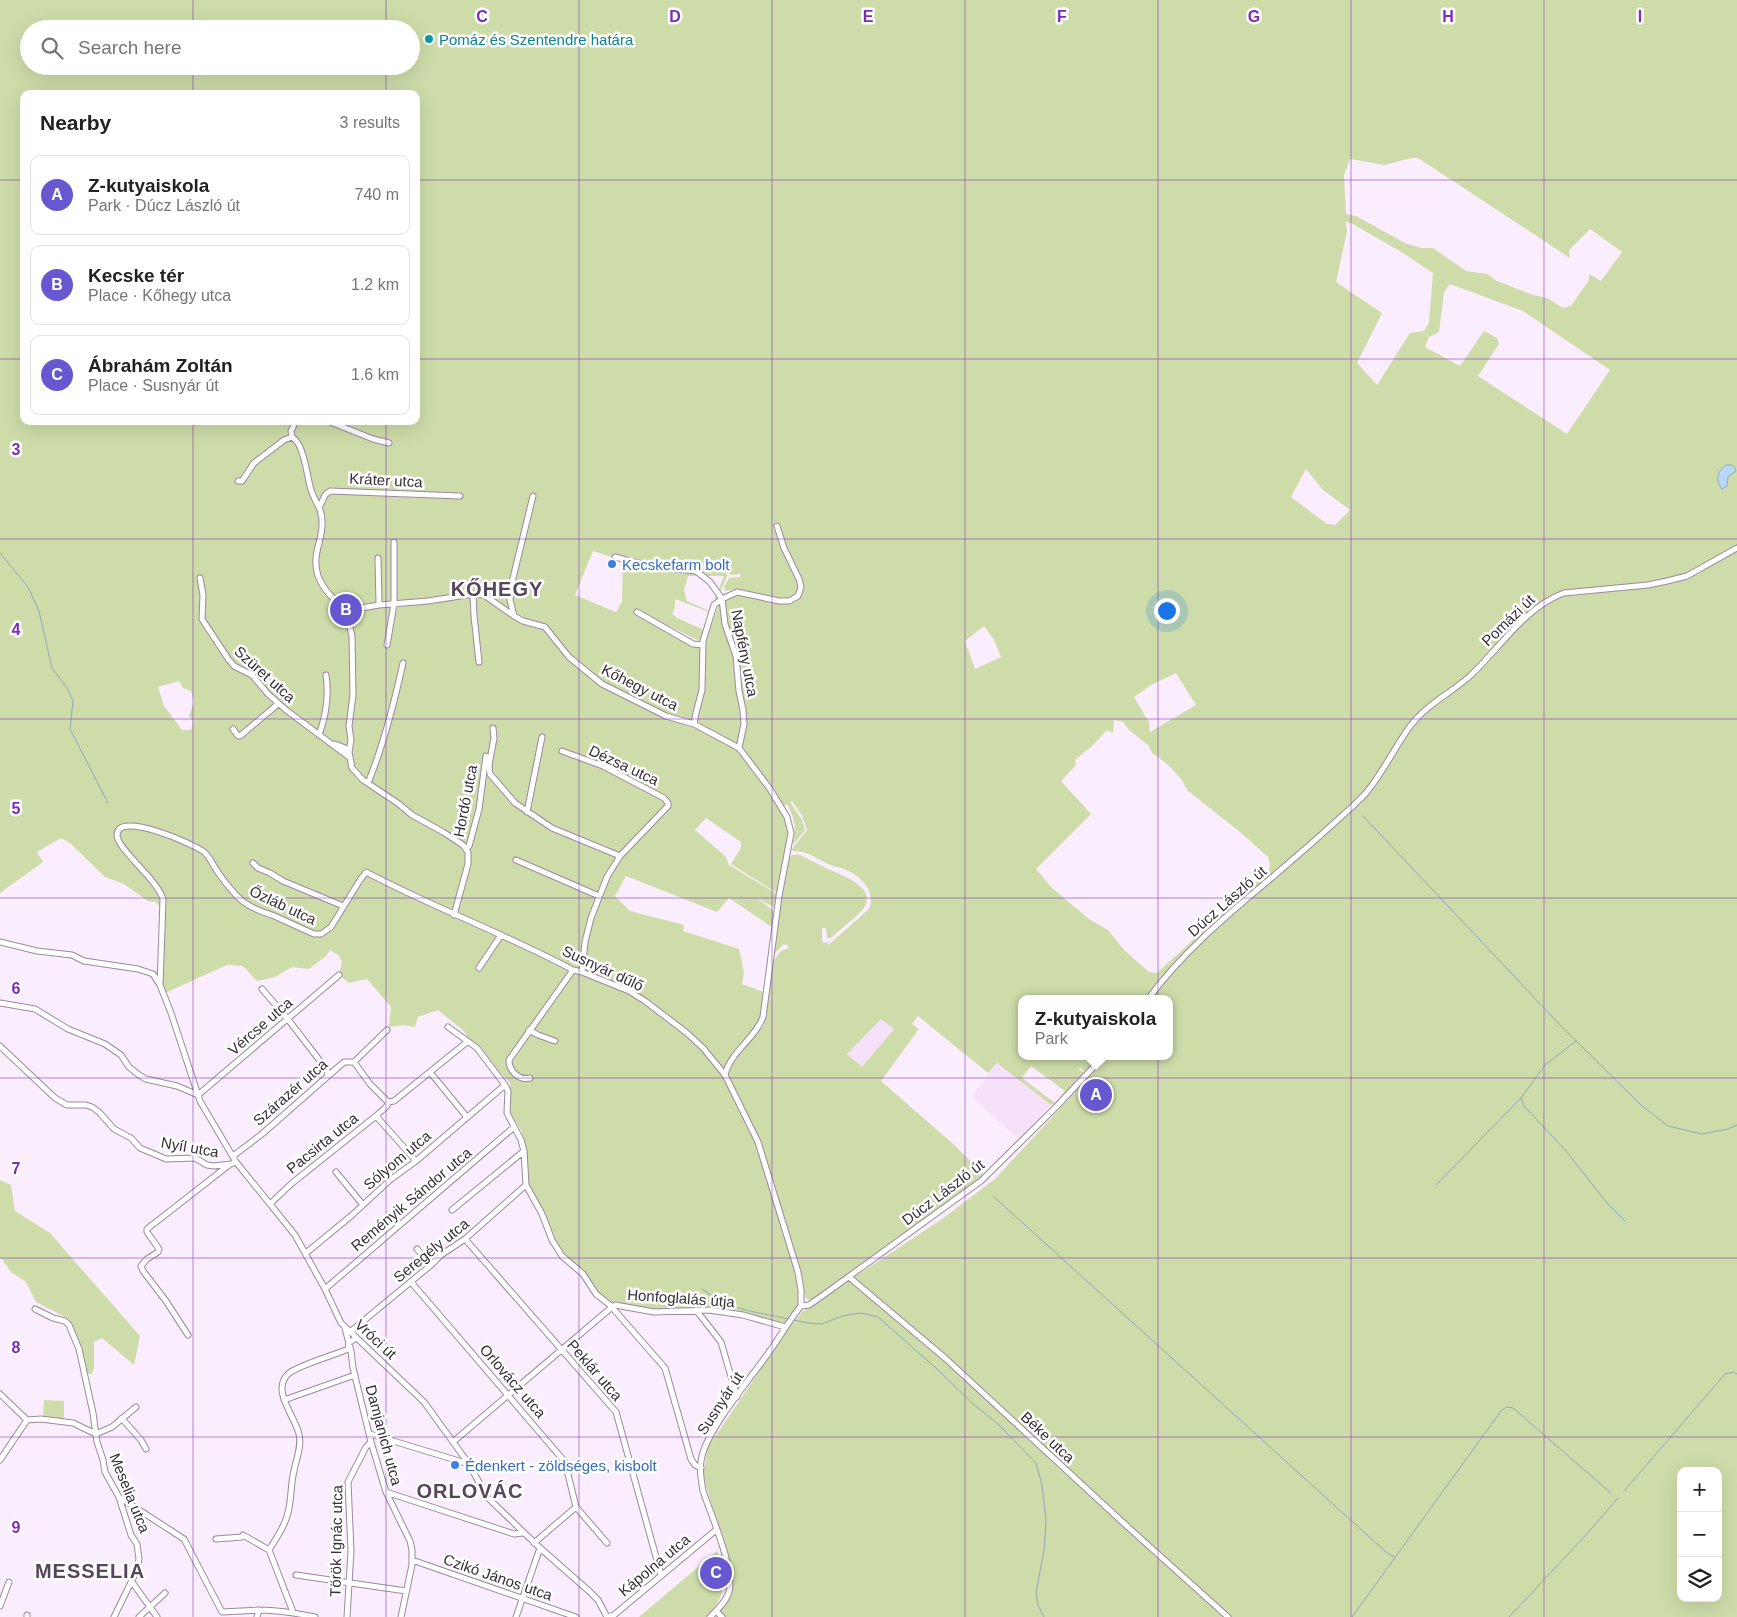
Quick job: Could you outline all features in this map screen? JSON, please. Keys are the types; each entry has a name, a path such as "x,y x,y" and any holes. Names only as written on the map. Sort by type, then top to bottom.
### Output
{"street":[{"path":"294,425 292,437 300,446 312,493 320,506 322,529 316,554 316,568 325,590 346,612"},
{"path":"338,425 389,444"},
{"path":"238,481 242,482 254,463 284,440 292,437"},
{"name":"Kráter utca","path":"320,506 325,495 330,491 460,496"},
{"path":"514,616 510,600 513,578 533,496"},
{"name":"Napfény utca","path":"739,748 744,724 743,710 736,656 725,624 722,599 737,592 779,601 789,601 798,596 800,591 799,580 784,548 777,526"},
{"path":"387,644 394,604 394,542"},
{"name":"Pomázi út","path":"1283,868 1354,806 1370,789 1412,724 1434,702 1470,676 1542,604 1564,592 1648,585 1687,576 1737,548"},
{"path":"615,557 649,566 696,571 710,582 722,599 714,605 703,645 702,690 694,724"},
{"path":"378,558 379,605"},
{"name":"Szüret utca","path":"200,578 203,595 202,619 234,666 252,675 278,704 349,755"},
{"path":"473,594 479,662"},
{"name":"Kőhegy utca","path":"346,612 379,605 428,601 473,594 490,597 523,621 545,626 569,657 602,684 666,716 694,724 739,748 770,788 787,817 791,833 779,896 763,1017 757,1031 729,1064 724,1075"},
{"name":"Szüret utca","path":"346,612 352,636 353,688 349,722 349,755 354,772 412,815 458,842 466,849"},
{"path":"637,612 693,644 703,645"},
{"path":"368,783 390,721 403,662"},
{"path":"319,735 325,718 328,683 326,675"},
{"path":"233,729 240,736 278,704"},
{"path":"494,728 494,738 487,765 490,774 515,803 552,828 620,856 607,877 599,896 585,942 582,972"},
{"path":"527,812 542,737"},
{"name":"Dézsa utca","path":"562,751 603,766 668,801 668,806 620,856"},
{"name":"Hordó utca","path":"466,849 471,842 479,809 487,765 486,756"},
{"name":"Őzláb utca","path":"160,985 163,898 147,874 119,844 118,832 120,827 140,826 200,849 244,902 314,934 321,934 326,931 366,872"},
{"path":"454,915 468,864 469,856 466,849"},
{"path":"516,860 599,896"},
{"path":"253,862 258,868 283,881 343,906"},
{"name":"Dúcz László út","path":"1151,995 1188,952 1227,915 1283,868"},
{"name":"Susnyár dűlő","path":"366,872 454,915 530,947 573,970 629,991 687,1033 704,1050 724,1075 758,1142 798,1272 802,1306"},
{"path":"479,968 501,935"},
{"path":"0,942 37,951 72,955 84,961 138,968 153,974 160,985"},
{"path":"530,1078 518,1077 508,1062 573,970"},
{"name":"Vércse utca","path":"198,1095 339,975"},
{"name":"Vróci út","path":"160,985 180,1038 198,1095 233,1161 295,1235 341,1323 424,1402 469,1464 487,1497 523,1533 590,1591 598,1600 607,1617"},
{"path":"262,989 327,1070 328,1076"},
{"path":"0,1003 35,1009 68,1029 105,1044 121,1055 134,1072 146,1079 176,1086 198,1095"},
{"path":"448,1027 477,1048 505,1085"},
{"name":"Szárazér utca","path":"188,1335 166,1300 141,1266 159,1249 147,1232 147,1229 233,1161 344,1062 354,1062 387,1030"},
{"path":"529,1030 555,1041"},
{"path":"354,1062 370,1084 388,1102 394,1101 467,1042"},
{"name":"Nyíl utca","path":"0,1046 55,1098 68,1105 86,1104 92,1107 114,1129 131,1138 140,1148 166,1159 195,1158 214,1166 233,1161"},
{"name":"Dúcz László út","path":"791,1319 802,1306 809,1305 981,1181 1100,1060"},
{"path":"430,1072 466,1116"},
{"name":"Sólyom utca","path":"306,1253 390,1180 416,1161 466,1116 505,1085"},
{"name":"Honfoglalás útja","path":"505,1085 508,1091 507,1113 521,1140 524,1151 526,1185 542,1214 552,1240 562,1256 583,1274 596,1294 612,1307 654,1312 696,1310 743,1315 785,1328"},
{"name":"Pacsirta utca","path":"270,1204 291,1184 376,1116 387,1106 388,1102"},
{"path":"376,1116 416,1161"},
{"name":"Reményik Sándor utca","path":"324,1289 514,1128"},
{"path":"452,1210 524,1151"},
{"path":"336,1172 363,1205"},
{"name":"Seregély utca","path":"348,1330 431,1266 441,1255 465,1239 526,1185"},
{"name":"Peklár utca","path":"465,1239 616,1412 661,1575"},
{"path":"417,1249 431,1266"},
{"name":"Béke utca","path":"849,1277 945,1358 1228,1617"},
{"name":"Orlovácz utca","path":"411,1282 565,1462 576,1507 607,1543"},
{"path":"454,1442 612,1307 665,1368 691,1459 701,1468"},
{"path":"622,1318 624,1308"},
{"name":"Meselia utca","path":"35,1309 53,1318 66,1321 69,1325 79,1349 105,1472 119,1497 131,1535 137,1544 139,1559 136,1572 114,1617"},
{"path":"696,1310 721,1342 738,1397"},
{"name":"Susnyár út","path":"710,1617 725,1601 729,1584 728,1569 703,1491 702,1457 708,1442 791,1319"},
{"name":"Damjanich utca","path":"348,1330 355,1375 371,1442 386,1492 410,1541 412,1550 412,1560 401,1617"},
{"path":"269,1550 287,1518 291,1500 293,1473 300,1447 299,1433 284,1400 282,1385 288,1374 296,1369 348,1349 349,1343 356,1338"},
{"path":"284,1400 355,1375"},
{"path":"0,1394 27,1420 73,1423 96,1434 112,1427 136,1407"},
{"path":"121,1419 141,1440 146,1449"},
{"path":"0,1460 27,1420"},
{"path":"370,1434 469,1464"},
{"name":"Török Ignác utca","path":"347,1617 351,1551 348,1482 366,1447 371,1442"},
{"path":"386,1492 514,1534 523,1533"},
{"path":"119,1497 184,1539 221,1611 259,1610 315,1617"},
{"path":"534,1543 576,1507"},
{"name":"Kápolna utca","path":"607,1617 614,1615 716,1530"},
{"path":"216,1539 242,1537 244,1535 269,1550 286,1598 296,1614"},
{"path":"516,1617 540,1548"},
{"name":"Czikó János utca","path":"412,1560 576,1617"},
{"path":"296,1575 406,1591"},
{"path":"0,1606 9,1582"},
{"path":"132,1582 157,1617"},
{"path":"139,1617 165,1593"},
{"path":"257,1617 259,1610"},
{"path":"716,1611 722,1617"}],"shaded area":[{"path":"881,1019 894,1029 862,1067 847,1054"},
{"path":"997,1063 1051,1105 1018,1139 972,1096"}],"green space":[{"path":"0,0 1737,0 1737,1617 716,1617 731,1593 732,1571 703,1476 708,1447 788,1329 803,1311 942,1219 995,1179 1103,1060 1173,1060 1173,995 1018,995 1018,1060 1097,1060 1086,1073 1079,1067 1085,1074 1057,1102 1055,1103 1051,1105 997,1063 988,1073 918,1016 912,1024 919,1029 881,1081 952,1143 983,1173 979,1179 812,1300 807,1299 804,1295 800,1310 787,1328 743,1315 709,1310 666,1312 615,1305 596,1294 583,1274 562,1256 530,1187 526,1171 526,1148 521,1130 510,1113 510,1083 481,1047 469,1040 464,1031 438,1010 418,1017 415,1027 404,1025 389,1027 391,1007 367,979 349,983 339,975 342,961 338,955 330,950 326,956 309,969 292,967 275,977 257,981 243,966 227,965 165,993 160,985 163,911 156,902 148,901 124,884 105,877 70,843 61,838 37,852 43,862 0,893","holes":["1418,158 1570,258 1569,250 1590,229 1622,252 1601,281 1589,274 1589,280 1571,306 1563,308 1547,298 1533,295 1497,281 1487,274 1466,271 1433,248 1421,248 1405,243 1356,216 1346,214 1344,175 1350,159 1385,165","1346,222 1398,250 1433,273 1429,323 1424,331 1410,333 1377,385 1357,363 1382,313 1336,282 1347,231","1450,284 1523,311 1610,370 1567,434 1478,376 1499,344 1497,338 1484,331 1460,366 1425,347 1429,337 1439,332 1444,292","1306,469 1323,490 1350,510 1335,525 1327,524 1291,497","593,551 615,558 616,554 643,561 675,565 717,566 729,570 730,575 741,574 740,577 729,578 724,587 725,591 737,589 722,595 706,641 706,649 634,611 635,609 701,642 706,631 672,614 675,607 675,599 712,613 727,576 726,571 722,569 676,567 623,559 622,602 616,612 575,595","688,576 724,576 710,611 687,601 684,590","984,626 994,640 1001,657 975,669 965,641","1176,673 1196,705 1150,732 1149,722 1134,697 1151,685","179,681 183,688 191,691 194,702 189,716 193,721 191,730 182,730 164,706 158,687","1114,720 1123,722 1129,730 1149,746 1152,753 1166,763 1182,780 1187,790 1240,832 1268,857 1270,863 1267,872 1157,973 1149,972 1124,950 1108,930 1089,919 1052,888 1036,869 1091,814 1061,781 1076,765 1075,760 1107,730 1113,733","792,801 802,816 807,830 792,849 793,851 807,854 853,873 866,886 871,897 871,903 869,909 832,942 828,945 828,942 824,943 822,941 822,928 826,928 827,938 831,938 863,909 867,899 865,892 854,881 800,855 789,857 780,901 774,954 784,944 789,948 781,951 774,960 764,1024 763,1027 756,1030 762,1017 766,993 742,984 744,972 739,949 683,931 684,925 630,911 615,896 626,876 717,912 729,898 773,928 774,911 757,898 774,907 777,894 729,865 726,857 695,830 706,818 741,842 741,848 731,864 778,894 781,870 789,840 788,824 783,807 787,804 794,820 793,845 805,830 802,820 790,802","881,1019 894,1029 862,1067 847,1054","1031,1066 1065,1091 1055,1103 1022,1078"]},
{"path":"0,1180 11,1185 15,1211 50,1233 140,1336 134,1365 102,1338 94,1342 94,1368 92,1374 87,1374 80,1345 69,1319 36,1302 26,1282 11,1272 1,1258 0,1260"},
{"path":"44,1400 64,1401 64,1420 43,1418"},
{"path":"717,1551 723,1578 722,1594 706,1617 639,1617"}],"water":[{"path":"1726,465 1732,465 1736,471 1728,477 1727,486 1722,489 1718,482 1718,476"}],"waterway":[{"path":"0,553 28,587 39,611 52,668 67,688 73,701 70,729 108,803"},
{"path":"1363,816 1562,1027 1642,1106 1668,1126 1702,1134 1728,1129 1737,1125"},
{"path":"1436,1185 1521,1098 1545,1065 1576,1041"},
{"path":"1521,1098 1524,1106 1566,1151 1607,1203 1625,1221"},
{"path":"993,1196 1387,1553 1395,1557"},
{"path":"702,1289 733,1306 788,1319"},
{"path":"794,1320 822,1324 842,1316 861,1313 878,1317 973,1404 998,1424 1036,1463 1042,1485 1046,1520 1044,1551 1036,1592 1038,1605 1044,1617"},
{"path":"1624,1491 1725,1374 1733,1372 1737,1374"},
{"path":"1352,1617 1501,1411 1506,1407 1513,1408 1611,1493"},
{"path":"1509,1617 1618,1498"}],"place":[{"name":"Pomáz és Szentendre határa","path":"429,39"},
{"name":"Kecskefarm bolt","path":"612,564"},
{"name":"Kecske tér","path":"346,610"},
{"name":"Z-kutyaiskola","path":"1096,1095"},
{"name":"Édenkert - zöldséges, kisbolt","path":"455,1465"},
{"name":"Ábrahám Zoltán","path":"716,1573"}],"district":[{"name":"KŐHEGY","path":"497,589"},
{"name":"ORLOVÁC","path":"470,1491"},
{"name":"MESSELIA","path":"90,1571"}]}
